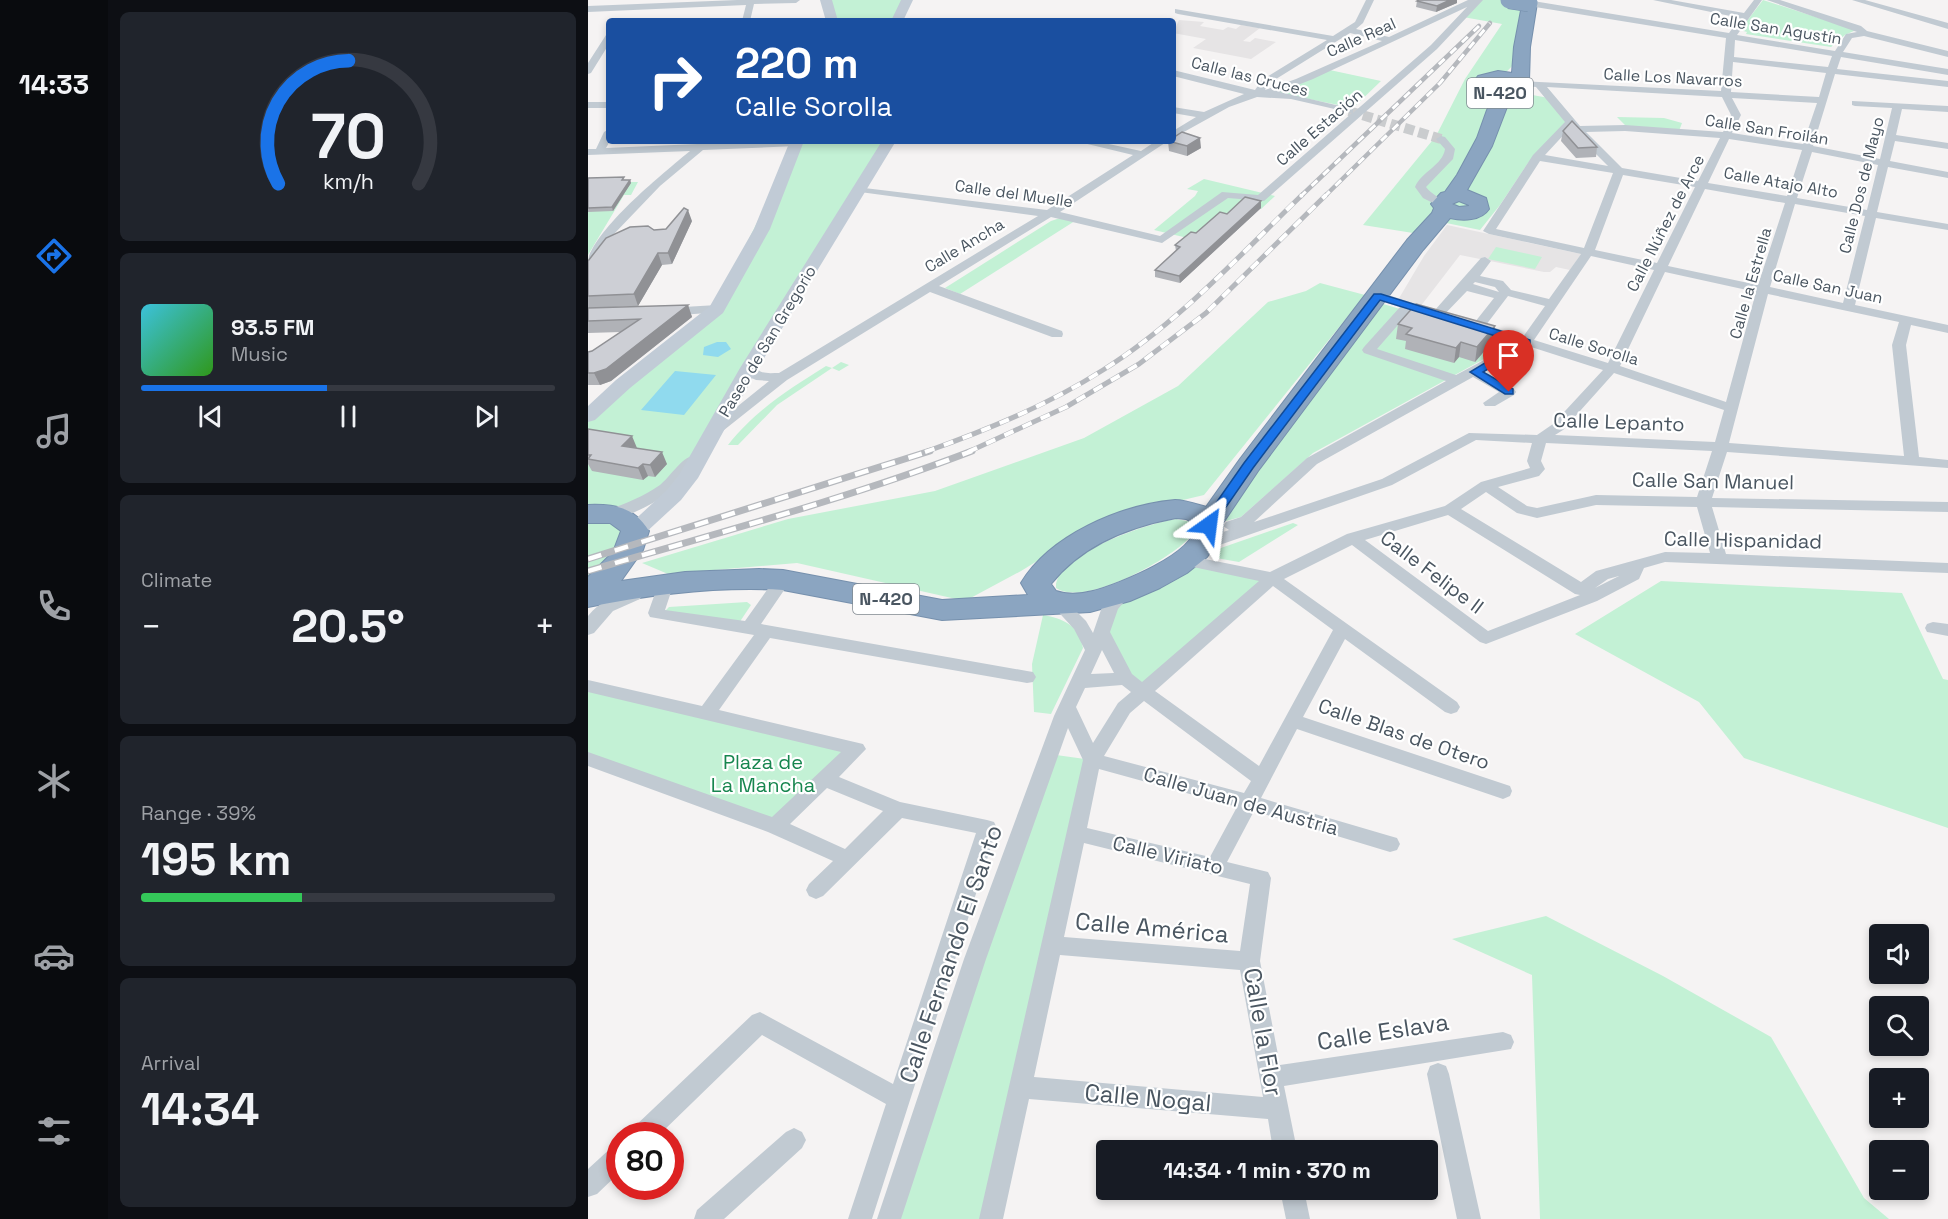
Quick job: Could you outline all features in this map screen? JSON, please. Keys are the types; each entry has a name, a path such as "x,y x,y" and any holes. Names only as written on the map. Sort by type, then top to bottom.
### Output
{"highway":[{"path":"1509,0 1530,2"},
{"name":"N-420","path":"1522,87 1522,47 1530,2"},
{"name":"N-420","path":"1201,538 1232,490 1435,220 1457,203 1465,175 1488,133 1494,90 1509,71 1522,47"},
{"name":"N-420","path":"1494,90 1522,87"},
{"name":"N-420","path":"1494,90 1522,87"},
{"path":"1176,509 1205,516 1201,538 1165,573 1125,591 1090,602 1058,604 1045,600 1037,592 1036,583 1058,558 1097,534 1140,516 1176,509 1232,490"},
{"path":"588,592 622,563 632,546 635,531 627,519 599,514"},
{"name":"N-420","path":"622,563 642,578 673,586"},
{"name":"N-420","path":"989,606 1044,572"},
{"name":"N-420","path":"588,597 759,578 783,580 942,610 1058,604"}],"main road":[{"path":"826,0 831,18"},
{"path":"898,18 907,0"},
{"path":"588,416 623,384 717,309 762,230 796,144"},
{"name":"Paseo de San Gregorio","path":"635,531 683,486 749,368 887,144"}],"street":[{"path":"588,9 630,4 796,0"},
{"path":"1175,18 1184,0"},
{"path":"1176,133 1205,115 1257,94 1265,82 1300,63 1359,23 1370,0"},
{"name":"Calle Real","path":"1257,94 1277,90 1415,29 1474,0"},
{"name":"Calle Estación","path":"1162,240 1226,194 1260,198 1352,114 1446,34 1479,0"},
{"path":"1657,0 1700,4 1744,16"},
{"name":"Calle Núñez de Arce","path":"1540,439 1558,427 1612,368 1703,186 1736,115 1726,94 1731,36 1758,0"},
{"path":"1771,0 1857,28 1864,33 1948,54"},
{"path":"1856,0 1948,26"},
{"path":"747,18 751,1"},
{"name":"Calle San Agustín","path":"1530,2 1948,72"},
{"path":"621,18 630,4"},
{"path":"1456,9 1469,12"},
{"path":"1178,10 1335,39"},
{"path":"1415,29 1446,34"},
{"path":"1350,30 1389,40"},
{"name":"Calle la Estrella","path":"1703,502 1721,447 1763,290 1822,100 1838,54 1849,36 1864,33"},
{"path":"588,71 593,57 606,39"},
{"path":"1729,58 1948,84"},
{"name":"Calle las Cruces","path":"1176,74 1352,114"},
{"path":"1201,538 1246,521 1312,461 1526,342 1588,252 1619,171 1549,98 1522,87"},
{"path":"1522,87 1549,98"},
{"name":"Calle Los Navarros","path":"1522,87 1726,94 1822,100"},
{"path":"1855,103 1948,109"},
{"path":"588,105 606,105"},
{"name":"Calle Dos de Mayo","path":"1848,308 1898,106"},
{"path":"1176,110 1205,115"},
{"path":"1441,139 1450,149 1449,157 1422,182 1420,187 1457,203 1501,213 1537,157 1574,125"},
{"name":"Calle San Froilán","path":"1574,125 1619,126 1727,135 1948,176"},
{"path":"593,152 606,136"},
{"path":"1890,137 1948,146"},
{"path":"593,152 704,144"},
{"path":"588,266 610,232 656,184 704,144"},
{"path":"1094,144 1141,154"},
{"name":"Calle Ancha","path":"729,403 779,379 1050,214 1158,144"},
{"name":"Calle Atajo Alto","path":"1537,157 1948,227"},
{"name":"Calle del Muelle","path":"860,189 1050,214 1162,240"},
{"name":"Calle San Juan","path":"1501,213 1489,231 1948,329"},
{"path":"1447,318 1468,282 1485,261"},
{"path":"1468,282 1499,284 1504,288 1503,295 1478,327"},
{"path":"928,287 1057,334"},
{"path":"1503,295 1552,304"},
{"name":"Calle Sorolla","path":"1378,296 1612,368 1731,408"},
{"path":"1408,306 1369,350 1459,381"},
{"path":"654,312 717,309"},
{"path":"1906,320 1899,345 1912,461"},
{"path":"749,368 750,372 760,377 779,379"},
{"path":"1475,372 1512,390 1490,403"},
{"name":"Calle Ancha","path":"711,434 779,379"},
{"path":"599,514 645,501 681,475 718,415 729,403"},
{"name":"Calle Lepanto","path":"1201,538 1387,482 1474,436 1721,447 1948,464"},
{"path":"991,1219 1092,760 1124,708 1272,578 1353,538 1450,509 1486,485 1534,473 1538,469 1534,461 1540,439"},
{"name":"Calle San Manuel","path":"1486,485 1522,510 1537,513 1596,500 1948,507"},
{"path":"1703,502 1719,557"},
{"path":"1450,509 1581,590 1602,574 1637,565"},
{"path":"1201,538 1272,578 1451,707"},
{"name":"Calle Felipe II","path":"1353,538 1486,639"},
{"name":"Calle Hispanidad","path":"1486,639 1591,597 1633,575 1637,565 1665,557 1719,557 1948,568"},
{"path":"706,714 758,629 783,580"},
{"path":"588,629 600,610 606,606 646,592 673,586"},
{"path":"673,586 656,612 1027,677"},
{"name":"Calle Fernando El Santo","path":"889,1219 975,959 1067,707 1102,632 1110,607 1125,591"},
{"path":"1058,604 1080,625 1093,649"},
{"path":"1215,866 1342,628"},
{"path":"1102,632 1125,678 1144,689 1261,778"},
{"path":"1078,682 1125,678"},
{"path":"588,686 857,749 775,826"},
{"path":"1067,707 1092,760"},
{"name":"Calle Blas de Otero","path":"1292,720 1503,791"},
{"path":"588,759 775,826 848,859"},
{"name":"Calle Juan de Austria","path":"1092,760 1248,802 1390,844"},
{"path":"816,890 898,809 824,779"},
{"name":"Calle Fernando El Santo","path":"860,1219 987,828 898,809"},
{"name":"Calle Viriato","path":"1075,833 1261,878"},
{"name":"Calle la Flor","path":"1261,878 1249,961 1282,1140"},
{"name":"Calle América","path":"1051,945 1249,961"},
{"path":"655,1122 760,1022 900,1100"},
{"name":"Calle Eslava","path":"1271,1077 1503,1042"},
{"path":"1438,1074 1469,1219"},
{"name":"Calle Nogal","path":"1020,1087 1276,1109"},
{"path":"706,1219 794,1140"},
{"path":"588,1185 606,1168"},
{"path":"1294,1200 1298,1219"}],"shaded area":[{"path":"1179,20 1204,22 1200,26 1223,30 1228,27 1236,29 1241,25 1260,28 1243,41 1250,42 1255,38 1276,42 1251,59 1193,48 1206,39 1176,34"},
{"path":"1447,225 1581,254 1570,270 1556,267 1550,272 1460,255 1420,307 1398,300 1424,256"}],"green space":[{"path":"826,0 908,0 899,18 831,18"},
{"path":"1479,0 1529,3 1525,34 1519,54 1515,63 1500,76 1514,78 1516,92 1549,98 1570,122 1528,163 1480,230 1427,219 1413,233 1363,225 1436,136 1465,79 1502,24 1463,17"},
{"path":"1763,0 1856,30 1845,35 1831,47 1746,34 1747,32 1740,30"},
{"path":"1325,69 1381,81 1353,108 1274,92"},
{"path":"1617,117 1664,118 1682,123 1679,131 1627,127"},
{"path":"796,144 887,144 686,469 645,501 588,514 588,416 711,316"},
{"path":"1204,179 1275,196 1261,209 1245,205 1196,240 1154,230 1195,196 1198,191 1187,189"},
{"path":"588,182 638,182 631,195 624,195 588,255"},
{"path":"1066,216 1078,219 960,294 945,288 1051,221"},
{"path":"1496,247 1542,257 1535,269 1488,259"},
{"path":"1320,283 1365,295 1204,495 1107,518 1021,571 965,601 797,563 668,574 642,563 788,519 935,491 1084,438 1178,386 1268,302 1306,291"},
{"path":"1380,303 1513,343 1313,453 1241,517 1226,521 1226,513"},
{"path":"841,362 849,365 839,371 832,368"},
{"path":"826,366 832,368 777,405 738,445 728,445 750,421 774,401"},
{"path":"1176,519 1192,522 1193,534 1183,544 1149,567 1128,578 1087,591 1069,592 1056,588 1059,575 1070,563 1086,552 1126,534"},
{"path":"588,520 612,524 623,534 621,547 588,583"},
{"path":"1293,523 1298,525 1239,562 1216,558 1218,549"},
{"path":"1185,560 1272,578 1144,689 1125,678 1102,632 1110,607"},
{"path":"1661,581 1902,593 1943,679 1948,680 1948,828 1744,758 1699,702 1575,634"},
{"path":"747,602 751,605 739,623 664,612 669,607"},
{"path":"1043,615 1069,624 1078,634 1083,648 1051,714 1034,712 1032,664"},
{"name":"Plaza de La Mancha","path":"588,686 857,749 775,826 588,759"},
{"path":"1049,754 1092,760 991,1219 891,1219"},
{"path":"1546,916 1663,976 1771,1037 1864,1198 1889,1219 1540,1219 1532,975 1452,939"}],"water":[{"path":"717,342 726,342 731,349 718,357 703,355 704,347"},
{"path":"675,371 716,375 684,415 641,410"}],"building":[{"path":"1450,0 1437,6 1417,1"},
{"path":"1572,121 1597,147 1578,148 1563,131"},
{"path":"1182,132 1200,138 1187,146 1176,143 1176,136"},
{"path":"624,177 622,180 630,180 612,207 588,208 588,178"},
{"path":"1245,197 1261,201 1179,276 1155,270 1180,247 1175,245 1191,232 1196,233 1220,212 1227,214"},
{"path":"684,208 688,210 668,253 658,253 634,294 588,296 588,261 606,238 630,227 648,226 654,230 666,229"},
{"path":"1416,304 1495,326 1477,347 1461,342 1456,348 1406,334 1412,328 1398,324"},
{"path":"688,305 606,369 588,373 588,352 640,319 588,321 588,308"},
{"path":"588,429 632,436 622,446 662,452 650,465 643,464 638,468 588,459 591,455 588,455"}],"tunnel":[{"path":"1349,111 1441,139"}],"railway":[{"path":"1324,197 1440,83 1490,23"},
{"path":"1300,197 1479,26"},
{"path":"925,452 1039,406 1103,370 1182,310 1302,195"},
{"path":"968,452 1066,407 1139,364 1206,313 1326,195"},
{"path":"588,559 930,451"},
{"path":"588,571 830,500 972,451"}],"route":[{"path":"1209,525 1249,465 1378,296 1526,342 1475,372 1509,392"}]}
